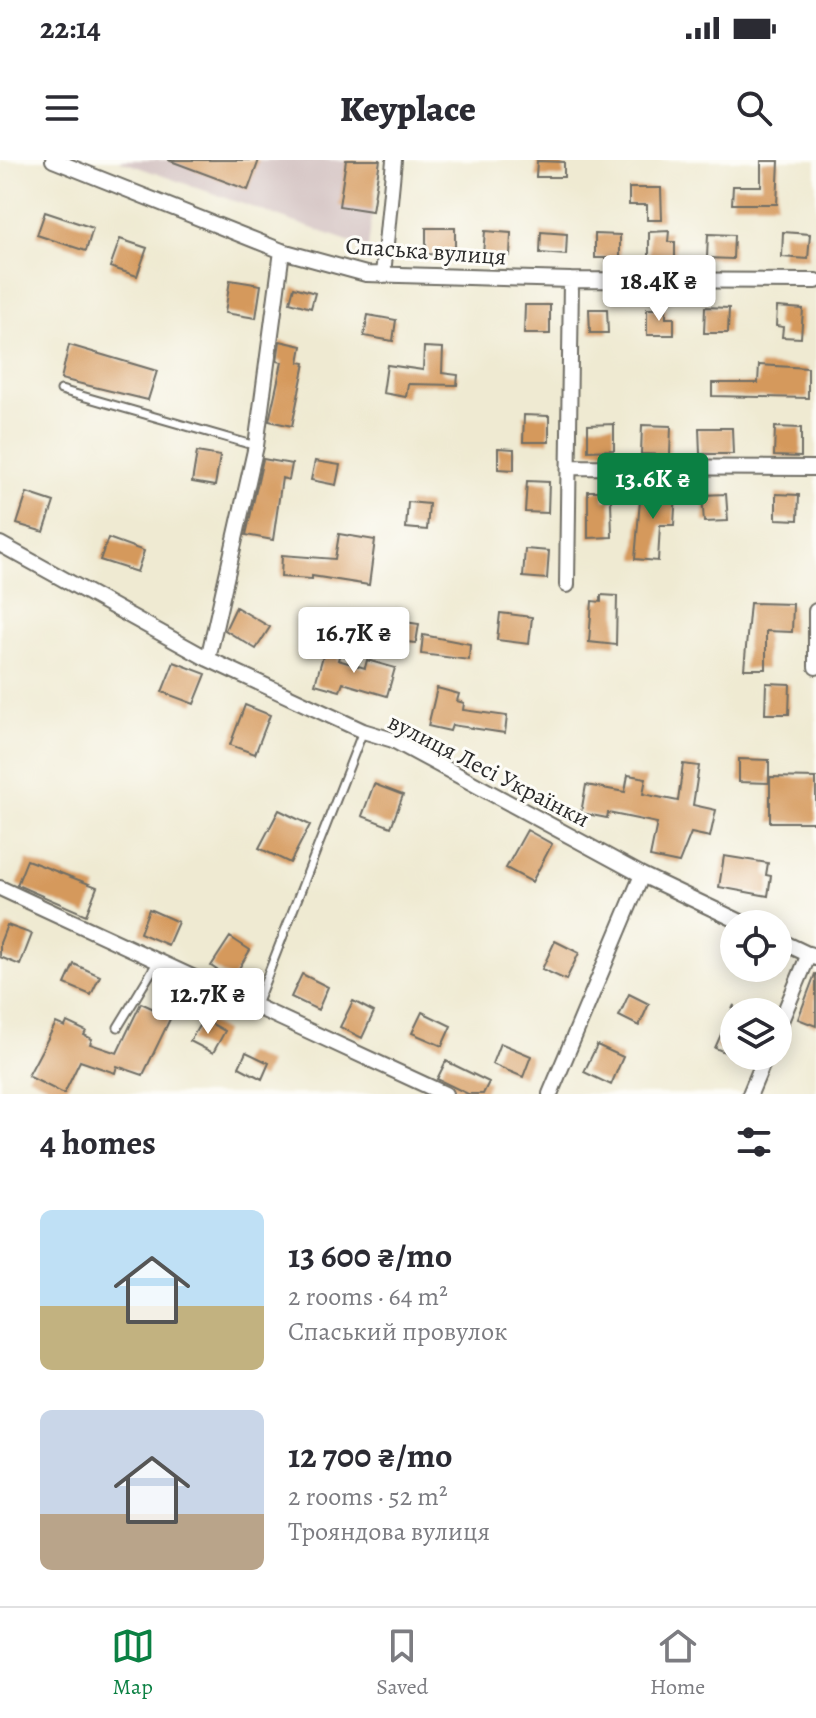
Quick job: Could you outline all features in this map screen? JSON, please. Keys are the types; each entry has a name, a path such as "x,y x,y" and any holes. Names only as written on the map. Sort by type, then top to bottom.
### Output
{"street":[{"name":"Спаська вулиця","path":"53,160 282,251 339,268 383,275 816,281"},
{"path":"383,275 394,160"},
{"path":"208,659 256,446 282,251"},
{"path":"567,585 571,280"},
{"path":"569,467 816,468"},
{"name":"вулиця Лесі Українки","path":"0,544 208,659 363,731 393,740 642,875 720,912"},
{"path":"816,611 816,667"},
{"path":"550,1094 642,875"},
{"path":"0,888 445,1094"},
{"path":"792,947 812,956 792,998"},
{"path":"750,1094 760,1070"}],"lane":[{"path":"61,390 256,446"},
{"path":"256,1005 363,731"},
{"path":"118,1027 159,959"}],"shaded area":[{"path":"118,160 379,160 368,248"}],"building":[{"path":"168,160 259,160 248,190"},
{"path":"346,160 380,160 372,211 339,206"},
{"path":"537,161 564,162 564,177 536,177"},
{"path":"761,161 779,161 777,204 732,204 733,186 761,186"},
{"path":"629,188 661,188 662,220 647,220 647,205 629,205"},
{"path":"45,212 93,228 86,251 37,235"},
{"path":"426,228 455,228 455,255 426,254"},
{"path":"485,231 511,233 510,256 483,254"},
{"path":"669,231 668,242 675,242 675,258 649,258 649,232"},
{"path":"541,232 567,234 566,255 540,253"},
{"path":"783,232 810,234 808,259 782,257"},
{"path":"595,234 620,235 620,258 595,258"},
{"path":"708,234 734,235 733,259 707,258"},
{"path":"120,239 147,248 137,276 110,267"},
{"path":"230,280 261,285 256,318 225,313"},
{"path":"294,287 315,293 311,308 290,302"},
{"path":"525,305 550,305 550,334 524,334"},
{"path":"705,307 729,308 728,333 704,333"},
{"path":"777,307 803,309 801,338 782,337 783,327 776,326"},
{"path":"589,309 607,309 608,333 590,333"},
{"path":"647,309 666,309 666,318 674,318 674,335 647,335"},
{"path":"368,315 396,320 393,341 364,336"},
{"path":"280,341 302,346 299,362 305,363 292,426 269,421 282,362 277,361"},
{"path":"69,345 157,371 148,400 61,379"},
{"path":"424,347 443,348 442,373 458,375 457,385 408,384 406,397 383,393 387,365 423,370"},
{"path":"759,365 808,368 808,398 712,396 712,383 758,383"},
{"path":"524,415 549,416 549,442 523,442"},
{"path":"614,424 614,450 588,451 588,425"},
{"path":"642,425 671,426 670,455 641,454"},
{"path":"775,427 801,428 801,457 774,456"},
{"path":"699,428 732,428 733,454 700,454"},
{"path":"498,448 514,449 514,470 498,469"},
{"path":"197,452 220,456 215,486 192,482"},
{"path":"263,459 292,464 289,480 282,478 273,540 246,535"},
{"path":"315,461 340,465 336,485 311,480"},
{"path":"527,481 549,482 548,513 525,512"},
{"path":"641,489 676,491 674,525 660,525 658,561 635,559"},
{"path":"588,491 604,491 604,500 611,500 612,537 588,538"},
{"path":"27,493 54,502 44,532 17,524"},
{"path":"726,494 728,521 704,522 702,495"},
{"path":"776,494 799,495 798,520 776,519"},
{"path":"408,502 429,504 427,530 406,528"},
{"path":"339,534 375,540 369,585 312,576 312,579 281,577 282,555 335,559"},
{"path":"108,538 144,551 137,572 100,560"},
{"path":"525,549 549,551 547,579 523,577"},
{"path":"601,595 617,596 616,645 589,642 592,601 601,602"},
{"path":"750,603 793,604 792,632 766,631 766,669 744,669"},
{"path":"236,607 270,627 256,649 225,630"},
{"path":"500,613 532,617 529,644 497,640"},
{"path":"398,621 419,624 416,643 396,641"},
{"path":"423,635 470,644 469,660 421,654"},
{"path":"325,649 340,653 338,660 365,668 367,660 395,668 387,696 343,683 340,691 315,684"},
{"path":"174,662 206,674 194,704 162,692"},
{"path":"766,683 790,684 789,714 765,714"},
{"path":"437,688 459,694 457,701 464,703 463,710 507,716 505,733 452,725 450,731 428,726"},
{"path":"245,705 270,715 255,754 230,745"},
{"path":"739,759 769,760 769,783 739,782"},
{"path":"683,764 699,766 693,805 716,810 710,837 691,833 679,863 650,857 657,823 608,813 607,818 581,813 586,785 625,792 628,775 646,778 643,794 678,801"},
{"path":"770,777 816,778 816,822 770,822"},
{"path":"374,784 403,795 391,827 362,816"},
{"path":"279,810 310,825 290,863 259,848"},
{"path":"527,830 552,844 532,882 506,868"},
{"path":"724,856 768,863 766,875 771,876 768,896 719,887"},
{"path":"27,860 97,887 86,915 17,885"},
{"path":"149,909 178,922 168,945 140,933"},
{"path":"7,925 32,934 20,965 0,957 0,943"},
{"path":"230,937 250,950 232,980 211,966"},
{"path":"555,941 579,953 566,980 542,969"},
{"path":"74,964 100,976 91,995 65,984"},
{"path":"302,974 328,987 318,1010 291,997"},
{"path":"816,974 816,1026 798,1019"},
{"path":"629,994 649,1004 639,1026 619,1016"},
{"path":"353,1001 374,1012 362,1038 340,1027"},
{"path":"141,1003 171,1017 143,1075 117,1066 115,1073 80,1061 64,1094 28,1076 56,1023 65,1027 67,1022 86,1031 84,1035 92,1039 90,1044 117,1053"},
{"path":"422,1012 451,1026 442,1046 412,1033"},
{"path":"203,1019 225,1031 213,1053 190,1041"},
{"path":"500,1043 531,1056 523,1077 492,1064"},
{"path":"597,1045 623,1057 611,1085 584,1072"},
{"path":"246,1052 269,1063 262,1079 239,1067"},
{"path":"446,1061 489,1082 483,1094 468,1094 437,1079"}]}
